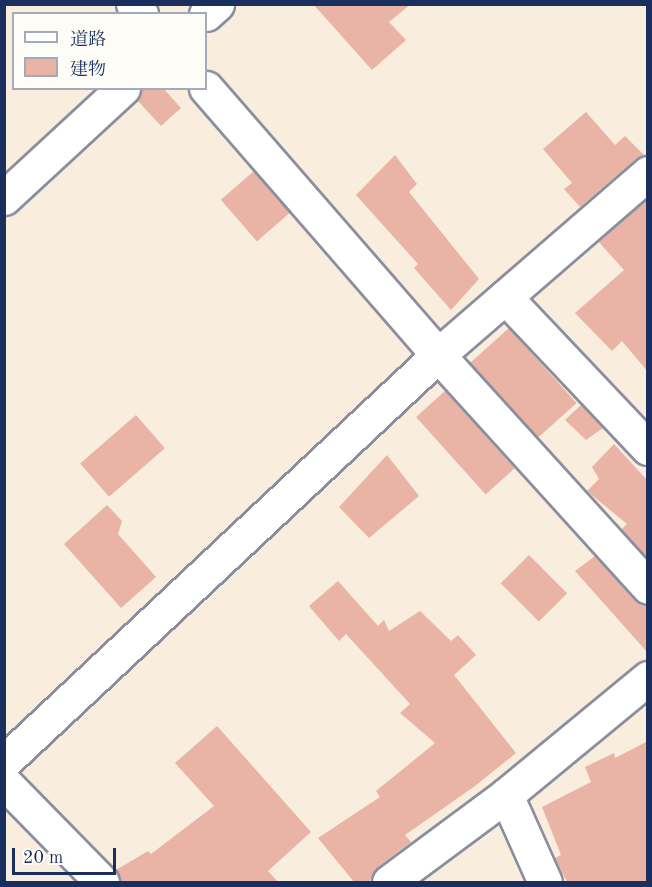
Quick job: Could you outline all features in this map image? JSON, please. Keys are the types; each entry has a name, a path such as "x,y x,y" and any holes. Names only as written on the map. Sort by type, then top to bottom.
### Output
{"street":[{"path":"207,89 438,355 648,587"},
{"path":"4,198 121,90"},
{"path":"4,762 438,355 648,173"},
{"path":"505,297 648,448"},
{"path":"389,882 506,795 648,678"},
{"path":"4,782 102,882"},
{"path":"506,795 545,882"}],"building":[{"path":"313,4 411,4 389,22 406,40 372,70"},
{"path":"140,90 165,90 181,108 161,126 137,100"},
{"path":"586,112 615,145 625,136 644,155 636,159 580,207 564,189 572,183 543,149"},
{"path":"395,155 417,184 409,192 479,279 451,310 414,268 418,264 356,195"},
{"path":"254,171 290,213 257,241 221,200"},
{"path":"648,198 648,372 622,341 612,351 575,313 624,270 598,241"},
{"path":"509,328 577,403 538,438 470,363"},
{"path":"445,391 515,468 486,494 416,417"},
{"path":"581,405 603,428 586,440 565,420"},
{"path":"136,415 165,448 109,497 80,464"},
{"path":"614,444 648,481 648,559 621,530 627,524 587,491 599,479 592,467"},
{"path":"387,455 419,496 369,538 339,507"},
{"path":"107,505 122,521 118,534 156,577 121,608 64,544"},
{"path":"529,555 567,593 539,621 501,583"},
{"path":"595,556 634,600 648,605 648,653 575,571"},
{"path":"338,581 378,626 384,620 389,631 420,611 451,641 458,635 476,655 454,675 516,753 475,786 405,835 411,842 378,867 369,882 354,882 318,838 380,797 376,791 435,743 400,713 410,704 346,634 339,641 309,606"},
{"path":"217,726 311,832 268,871 278,882 120,882 116,870 148,851 151,854 214,806 175,763"},
{"path":"648,741 648,882 567,882 555,858 561,855 542,807 591,782 585,767 614,753 615,758"}]}
